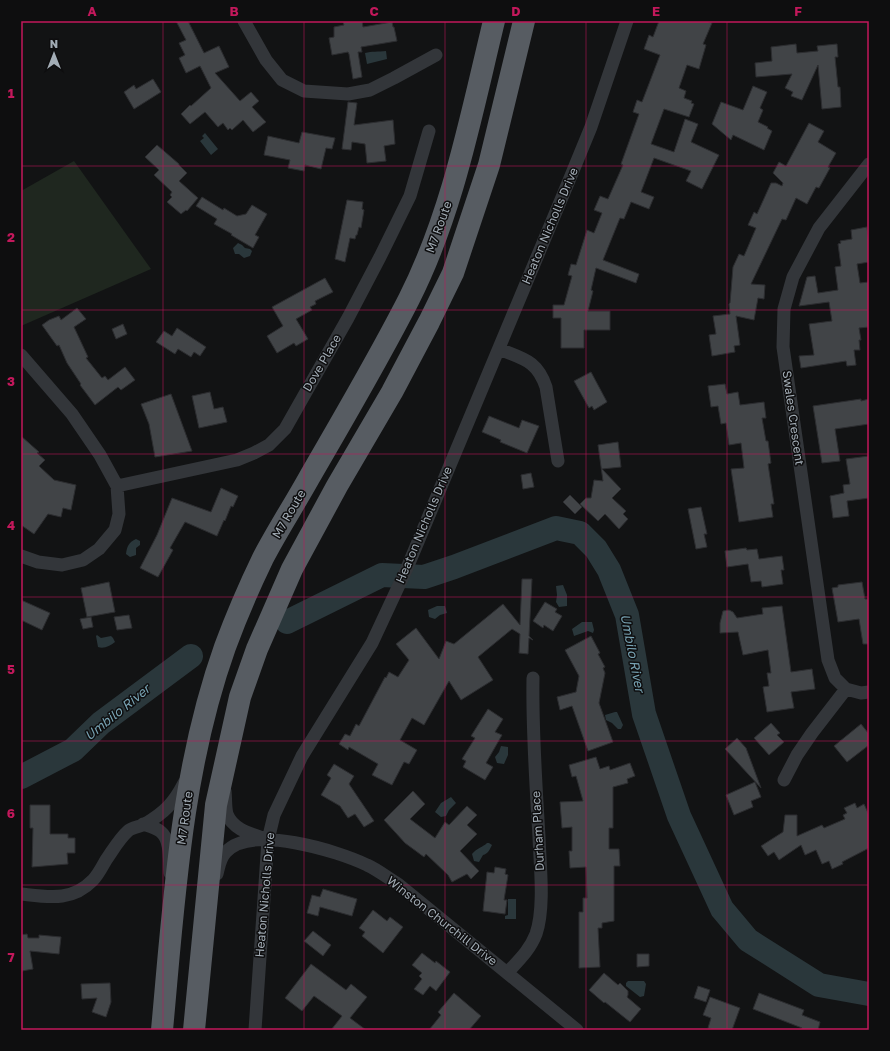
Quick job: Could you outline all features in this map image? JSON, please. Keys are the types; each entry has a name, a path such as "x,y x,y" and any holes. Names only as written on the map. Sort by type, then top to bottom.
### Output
{"highway":[{"name":"M7 Route","path":"162,1030 182,828 192,767 202,719 211,687 239,610 264,557 382,348 409,298 431,250 452,191 494,21"},
{"path":"194,1030 215,811 240,697 257,649 292,569 337,486 392,392 453,273 489,165 524,21"}],"street":[{"path":"244,21 266,60 282,80 304,91 348,94 370,90 436,55"},
{"name":"Heaton Nicholls Drive","path":"255,1030 268,840 274,815 302,756 372,643 407,568 591,127 627,21"},
{"name":"Dove Place","path":"117,486 237,460 269,445 285,429 348,318 410,196 429,131"},
{"name":"Swales Crescent","path":"846,689 835,678 828,660 783,347 784,309 793,276 819,228 869,164"},
{"path":"499,349 532,363 542,376 546,387 558,461"},
{"path":"21,356 72,414 100,455 117,486 119,514 115,530 99,549 83,560 62,565 38,562 21,556"},
{"name":"Durham Place","path":"507,973 528,950 536,934 541,909 540,859 532,715 533,678"},
{"path":"784,780 797,755 846,689 861,693 869,692"},
{"path":"21,894 53,897 67,896 81,890 93,880 120,840 130,829 144,824 171,805 178,795 192,767"},
{"path":"224,770 227,813 231,820 243,830 268,840"},
{"path":"144,824 162,832 165,838 174,910"},
{"path":"205,914 220,860 226,851 233,846 242,843 268,840"},
{"name":"Winston Churchill Drive","path":"268,840 311,846 341,855 367,865 398,884 577,1030"}],"shaded area":[{"path":"386,51 387,59 367,64 365,53"},
{"path":"205,133 218,149 211,155 200,141 204,138 202,136"},
{"path":"74,161 151,269 21,326 21,191"},
{"path":"238,243 252,251 250,256 244,258 239,254 235,254 233,248"},
{"path":"136,539 140,541 140,545 136,548 136,555 130,557 126,554 127,549 130,543"},
{"path":"563,585 567,595 567,606 559,607 556,602 556,586"},
{"path":"437,606 445,606 447,613 440,615 435,619 429,617 428,610"},
{"path":"582,622 592,622 594,630 593,633 588,631 574,636 572,629"},
{"path":"97,635 101,638 111,636 115,642 107,647 98,647"},
{"path":"617,712 623,725 621,729 618,729 606,720 605,715"},
{"path":"501,746 508,747 508,755 504,764 497,763 495,757"},
{"path":"451,797 456,803 449,810 446,816 441,817 435,812 441,803"},
{"path":"487,843 492,845 489,851 483,855 479,862 474,861 472,854"},
{"path":"508,899 516,899 516,919 505,919 505,916 508,915"},
{"path":"628,981 644,981 646,984 644,996 640,997 626,986"}],"building":[{"path":"176,21 188,21 204,53 219,46 229,67 215,73 240,101 251,92 259,101 252,107 266,122 253,132 243,120 232,130 230,128 228,130 223,123 218,127 205,112 190,124 181,114 211,88 200,66 186,73 179,58 185,55 179,43 186,40"},
{"path":"362,21 363,27 392,22 397,41 361,47 362,52 358,52 362,77 353,79 348,52 332,55 329,38 334,37 334,27 344,25 343,22"},
{"path":"659,21 706,21 712,23 703,44 706,45 699,69 687,65 679,88 686,91 684,98 692,101 691,103 694,104 689,117 664,109 651,144 674,152 685,119 698,124 691,142 719,155 702,189 686,181 691,171 654,158 641,192 654,197 649,209 631,202 624,219 620,218 603,260 639,274 636,283 596,268 591,290 593,291 588,311 610,311 610,330 584,330 584,348 561,348 561,318 553,318 553,305 564,305 572,276 568,275 571,264 576,265 587,230 594,233 602,213 594,210 600,196 608,199 623,165 621,164 639,114 633,112 637,100 642,102 660,55 644,49 649,35 653,37"},
{"path":"796,44 797,53 818,51 817,46 837,44 838,57 835,57 838,87 840,87 841,107 822,109 818,65 802,100 791,96 793,92 785,88 792,74 756,77 755,63 772,61 771,47"},
{"path":"153,79 161,92 134,109 124,92 134,85 136,89"},
{"path":"753,86 767,92 760,108 763,110 758,122 768,127 767,128 772,131 764,150 733,135 731,140 712,124 721,102 743,110"},
{"path":"348,102 357,103 354,125 393,120 395,144 384,146 386,161 367,163 365,144 352,142 351,150 342,149"},
{"path":"809,123 824,131 818,142 836,153 828,167 830,168 819,188 816,187 807,204 796,198 786,220 782,219 751,284 765,285 764,299 758,298 754,320 736,316 740,345 734,346 735,352 712,356 709,335 716,334 713,316 730,314 729,304 733,267 739,254 744,256 756,228 748,225 754,212 757,214 771,183 776,183 782,186 783,183 773,173 779,162 786,166"},
{"path":"302,132 335,138 332,149 326,148 321,169 305,165 304,171 288,168 290,160 264,155 268,136 299,143"},
{"path":"157,145 187,173 179,181 198,198 187,211 186,210 181,214 167,202 172,197 170,195 172,192 154,175 159,170 145,157"},
{"path":"202,197 223,210 224,208 237,216 246,214 252,205 267,214 255,235 259,237 253,248 214,224 217,219 196,206"},
{"path":"347,200 363,202 362,209 364,210 361,228 359,227 355,239 350,238 345,262 335,259"},
{"path":"867,227 869,262 857,264 860,283 869,282 869,327 859,328 861,340 859,340 860,350 854,350 856,365 847,366 846,361 801,368 799,356 814,355 809,324 832,321 829,302 799,306 807,277 815,276 818,293 838,290 835,267 841,266 838,244 841,243 840,241 852,239 851,230"},
{"path":"325,278 333,292 315,301 316,304 310,307 312,310 296,319 308,339 296,346 294,343 277,353 267,336 283,326 272,307"},
{"path":"77,308 86,319 74,327 88,357 86,358 102,378 105,376 108,380 125,367 135,380 121,390 118,387 95,405 80,385 81,384 67,363 59,345 57,346 42,325 59,316 61,320"},
{"path":"123,324 127,334 116,339 112,329"},
{"path":"177,328 206,347 200,356 194,352 191,357 178,349 175,354 156,342 164,331 172,336"},
{"path":"591,372 607,402 594,410 592,406 589,408 574,381"},
{"path":"725,384 727,394 738,392 740,405 764,402 766,418 762,418 766,441 768,441 771,463 768,464 774,504 771,504 773,517 739,522 731,469 744,468 741,443 729,445 726,423 721,424 718,406 711,407 708,386"},
{"path":"210,392 214,409 223,407 227,422 199,428 192,396"},
{"path":"171,394 192,451 155,457 149,424 141,404"},
{"path":"861,399 861,401 869,399 869,424 835,429 840,461 822,463 813,406"},
{"path":"489,416 519,428 522,420 539,426 527,453 500,442 501,440 482,432"},
{"path":"21,436 39,452 37,453 45,460 39,466 54,480 76,485 71,510 63,508 61,517 48,514 34,534 21,525"},
{"path":"618,442 621,467 602,469 621,489 612,498 626,511 623,514 628,519 619,529 605,514 598,521 580,504 586,498 591,498 594,480 603,481 598,445"},
{"path":"869,456 869,498 847,501 849,516 833,518 830,496 844,493 843,485 850,484 846,459"},
{"path":"531,473 534,487 523,489 521,475"},
{"path":"221,488 238,496 233,507 231,506 217,536 185,522 170,548 173,550 158,577 140,568 157,535 172,498 211,512"},
{"path":"570,495 582,507 575,514 563,502"},
{"path":"701,507 707,534 704,534 707,547 696,549 688,509"},
{"path":"746,548 747,550 757,549 759,559 782,556 784,570 781,570 783,584 762,587 761,581 751,582 748,564 727,567 725,551"},
{"path":"522,579 532,579 529,636 533,640 529,638 528,654 519,653 520,634 512,629 478,657 493,680 461,700 449,681 424,725 412,718 400,740 417,750 409,764 404,762 392,785 372,775 378,764 349,747 348,750 339,744 345,734 350,736 356,724 359,726 389,672 398,677 409,660 396,644 416,628 439,659 446,641 454,644 503,604 520,625"},
{"path":"109,582 115,612 87,617 81,588"},
{"path":"862,582 865,599 869,599 869,644 863,644 859,619 838,622 832,588 838,587 838,585"},
{"path":"21,600 50,613 42,630 21,620"},
{"path":"545,602 557,609 555,612 562,616 553,631 544,625 543,628 533,621"},
{"path":"782,606 791,672 812,669 815,689 791,692 794,708 767,712 763,687 769,686 767,673 771,673 768,650 743,655 738,632 720,633 720,623 723,611 729,610 733,612 737,618 763,614 762,608"},
{"path":"129,615 132,628 117,630 114,617"},
{"path":"91,617 93,627 83,629 80,619"},
{"path":"591,636 600,653 598,654 605,667 603,668 605,673 599,703 613,742 588,751 572,706 560,710 557,697 576,692 579,676 565,650"},
{"path":"488,709 503,719 495,732 502,735 486,763 493,767 485,780 463,767 466,761 462,759 475,738 471,736"},
{"path":"771,723 780,733 777,735 784,742 769,755 754,738"},
{"path":"861,724 869,734 869,745 847,762 834,746"},
{"path":"737,738 746,748 761,788 725,749"},
{"path":"596,757 600,769 609,766 610,770 630,763 635,776 627,779 628,783 613,787 613,828 609,828 609,849 619,849 620,866 614,866 614,921 602,923 602,928 598,928 600,967 579,968 579,912 583,912 583,898 587,898 586,867 570,868 569,851 572,851 572,827 562,828 560,802 583,801 576,776 572,777 569,765"},
{"path":"334,764 354,776 349,784 374,821 364,827 355,814 348,818 340,806 321,795 331,778 327,775"},
{"path":"755,782 761,797 751,801 753,807 734,815 726,795"},
{"path":"413,791 425,804 410,819 435,838 445,822 449,825 467,806 477,815 467,825 477,834 460,851 479,871 471,879 467,874 452,882 448,875 426,854 424,857 405,843 384,820"},
{"path":"855,803 857,808 864,804 869,815 869,848 842,862 843,864 832,869 829,861 822,864 816,850 805,855 801,845 779,860 774,852 768,856 761,846 783,832 785,815 797,815 797,836 822,825 824,828 845,819 843,815 847,813 844,808"},
{"path":"30,805 50,805 50,834 68,834 68,838 75,838 75,853 67,853 68,864 32,867 33,828 30,828"},
{"path":"495,867 506,869 505,874 508,875 504,900 507,900 505,914 483,911 487,872 494,873"},
{"path":"323,889 357,899 352,916 320,907 318,916 307,913 312,895 320,897"},
{"path":"373,910 387,921 390,917 403,927 383,953 362,936 365,932 359,928"},
{"path":"313,931 331,945 323,956 304,941"},
{"path":"27,934 28,938 39,938 39,935 61,937 59,954 30,951 33,969 22,971 21,935"},
{"path":"422,953 435,963 436,961 450,972 436,991 430,986 423,995 414,989 422,979 419,976 422,973 412,965"},
{"path":"637,954 649,954 649,966 637,967"},
{"path":"311,964 346,990 351,984 367,997 350,1018 366,1030 331,1030 342,1016 314,996 302,1011 285,998"},
{"path":"604,973 618,985 620,983 628,991 627,997 641,1009 630,1022 589,990"},
{"path":"110,983 111,1002 106,1017 92,1012 97,998 82,999 81,984"},
{"path":"698,986 710,990 706,1002 694,998"},
{"path":"454,993 481,1016 469,1030 429,1030 441,1015 438,1012"},
{"path":"759,993 804,1010 802,1015 820,1022 818,1030 801,1030 802,1028 753,1009"},
{"path":"710,997 740,1008 732,1030 713,1030 708,1028 711,1018 703,1015"}],"waterway":[{"name":"Umbilo River","path":"287,622 382,575 424,577 556,528 580,533 596,549 609,570 627,615 644,714 679,816 722,909 748,940 819,985 869,994"},
{"name":"Umbilo River","path":"21,777 73,750 101,723 191,656"}]}
